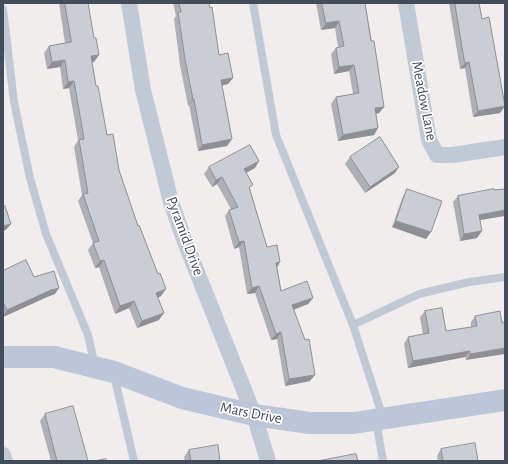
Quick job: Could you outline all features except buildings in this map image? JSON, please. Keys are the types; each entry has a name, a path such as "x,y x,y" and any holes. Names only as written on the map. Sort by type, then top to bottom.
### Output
{"street":[{"name":"Pyramid Drive","path":"129,3 143,90 171,202 254,416 268,461"},
{"name":"Meadow Lane","path":"406,3 429,140 437,155 453,155 505,147"},
{"name":"Mars Drive","path":"3,357 54,357 105,370 182,398 254,416 310,423 354,423 505,400"},
{"path":"3,455 5,461"}],"lane":[{"path":"253,3 276,135 353,325 380,419 383,461"},
{"path":"3,9 14,102 30,178 46,234 88,335 105,370 134,461"},
{"path":"353,325 419,294 469,282 505,276"}]}
